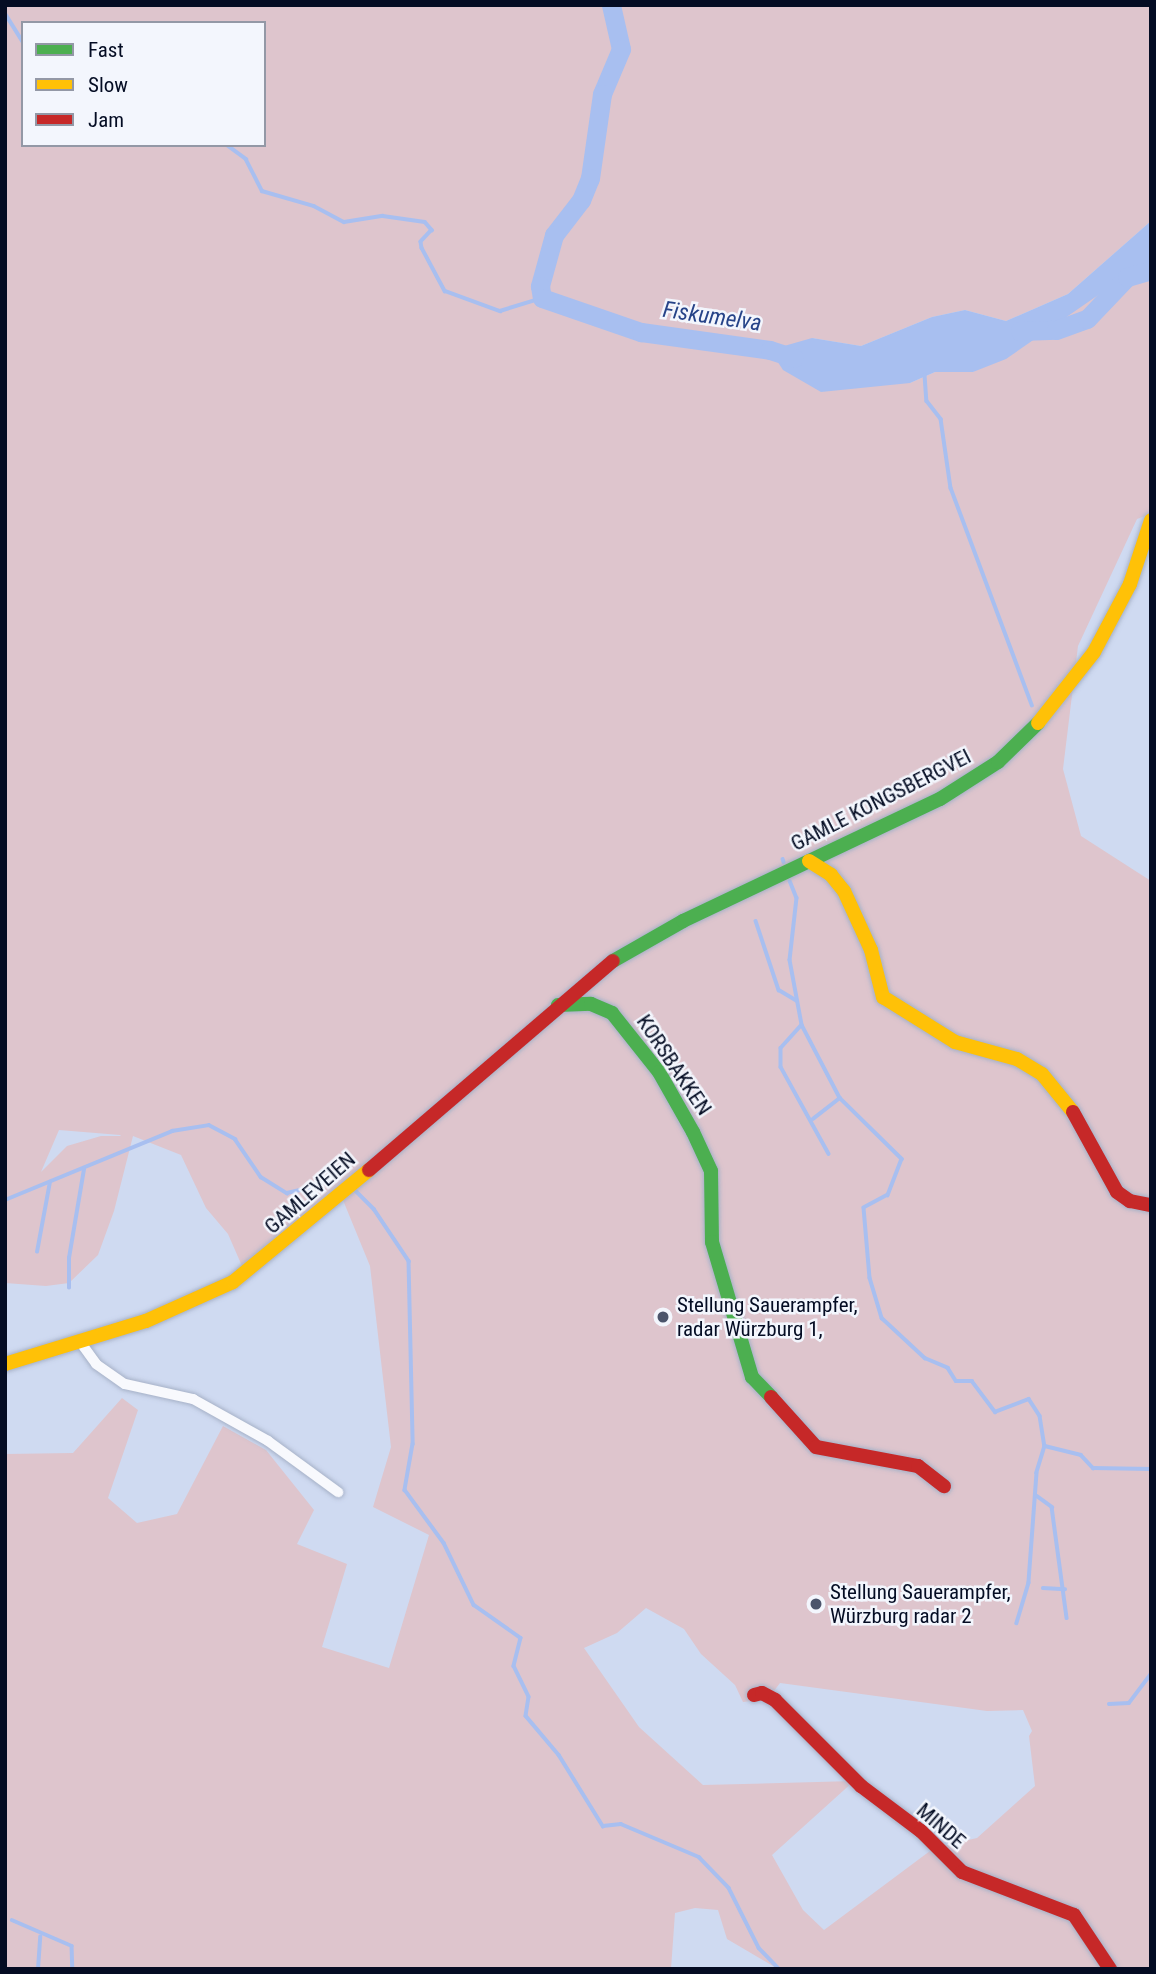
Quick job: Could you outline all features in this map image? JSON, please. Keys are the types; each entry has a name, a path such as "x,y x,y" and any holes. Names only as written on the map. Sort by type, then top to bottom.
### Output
{"street":[{"name":"GAMLE KONGSBERGVEI","path":"536,1025 627,951 964,785 1029,734 1071,685 1112,623 1130,584 1151,520"},
{"path":"809,861 831,874 844,891 871,950 883,997 955,1042 1017,1059 1042,1074 1080,1121 1119,1195 1151,1205"},
{"name":"KORSBAKKEN","path":"558,1006 591,1004 612,1013 659,1072 693,1132 711,1171 712,1242 752,1377 816,1447 918,1466 944,1486"},
{"name":"GAMLEVEIEN","path":"5,1364 81,1343 201,1299 263,1261 536,1025"},
{"path":"81,1343 96,1364 125,1384 193,1399 268,1441 338,1492"},
{"name":"MINDE","path":"754,1695 762,1693 775,1700 875,1799 921,1831 962,1872 1074,1915 1110,1969"}],"shaded area":[{"path":"5,5 1151,5 1151,221 1068,294 1006,321 965,310 932,317 861,346 812,338 910,383 935,372 973,372 1117,281 1151,267 1151,514 1137,519 1078,646 1063,769 1081,836 1151,881 1151,1969 778,1969 727,1939 718,1910 695,1908 675,1913 671,1969 5,1969 5,1454 73,1453 122,1398 138,1410 108,1498 137,1523 177,1514 223,1426 266,1450 314,1510 297,1544 347,1564 322,1647 389,1668 429,1535 373,1507 391,1447 370,1266 338,1188 242,1266 228,1234 206,1208 181,1155 133,1136 114,1211 98,1255 69,1283 46,1286 5,1283","holes":["59,1130 120,1135 121,1136 101,1136 67,1146 41,1172","646,1608 684,1629 701,1654 735,1685 743,1702 768,1699 780,1683 987,1711 1023,1710 1032,1731 1029,1736 1035,1786 977,1838 934,1848 824,1930 803,1910 772,1855 854,1781 703,1785 639,1727 584,1648 617,1633"]}],"water":[{"path":"1151,221 1151,267 1117,282 1006,359 973,372 935,372 910,383 821,392 783,370 770,350 812,338 861,346 932,317 965,310 1006,321 1068,294"}],"waterway":[{"name":"Fiskumelva","path":"611,5 621,49 602,94 590,178 581,200 554,235 540,286 542,298 641,332 770,350 794,358"},
{"path":"5,13 21,39"},
{"path":"230,147 246,159 262,191 314,206 344,222 383,216 425,222 432,230 421,242 422,248 445,291 500,311 542,298"},
{"name":"Fiskumelva","path":"1020,331 1056,330 1087,319 1127,277 1151,270"},
{"path":"925,375 927,401 941,419 951,488 1032,705"},
{"path":"790,881 797,898 790,960 802,1025 840,1098 902,1159 888,1195 864,1208 870,1278 882,1318 925,1358 948,1368 956,1381 972,1381 995,1412 1029,1399 1040,1416 1045,1446 1037,1473 1029,1583 1017,1623"},
{"path":"756,921 779,990 797,1001"},
{"path":"802,1025 781,1048 781,1067 829,1154"},
{"path":"813,1119 840,1098"},
{"path":"5,1200 172,1131 209,1125 235,1139 261,1177 287,1193 312,1187"},
{"path":"69,1288 69,1258 84,1169"},
{"path":"37,1252 50,1182"},
{"path":"353,1188 374,1209 409,1261 413,1444 405,1490 444,1543 474,1605 521,1638 514,1666 529,1697 526,1716 559,1755 603,1826 621,1824 699,1857 729,1888 759,1948 779,1969"},
{"path":"1045,1446 1081,1455 1093,1468 1151,1469"},
{"path":"1037,1496 1052,1507 1067,1618"},
{"path":"1043,1588 1065,1589"},
{"path":"1109,1704 1129,1703 1151,1674"},
{"path":"12,1920 72,1946 73,1969"},
{"path":"38,1969 40,1937"}],"traffic: fast":[{"path":"613,961 683,921 940,799 998,762 1038,723"},
{"path":"558,1005 591,1004 612,1013 659,1072 693,1132 711,1171 712,1242 752,1377 771,1397"}],"traffic: slow":[{"path":"1038,723 1094,652 1130,584 1151,520"},
{"path":"809,861 831,875 844,891 871,950 883,997 955,1042 1017,1059 1042,1074 1073,1112"},
{"path":"5,1364 146,1321 233,1282 369,1170"}],"traffic: jam":[{"path":"369,1170 613,961"},
{"path":"1073,1112 1117,1192 1130,1201 1151,1205"},
{"path":"771,1397 816,1447 918,1466 944,1486"},
{"path":"754,1695 762,1693 775,1700 861,1786 921,1831 962,1872 1074,1915 1110,1969"}],"place":[{"name":"Stellung Sauerampfer, radar Würzburg 1,","path":"663,1317"},
{"name":"Stellung Sauerampfer, Würzburg radar 2","path":"816,1604"}]}
